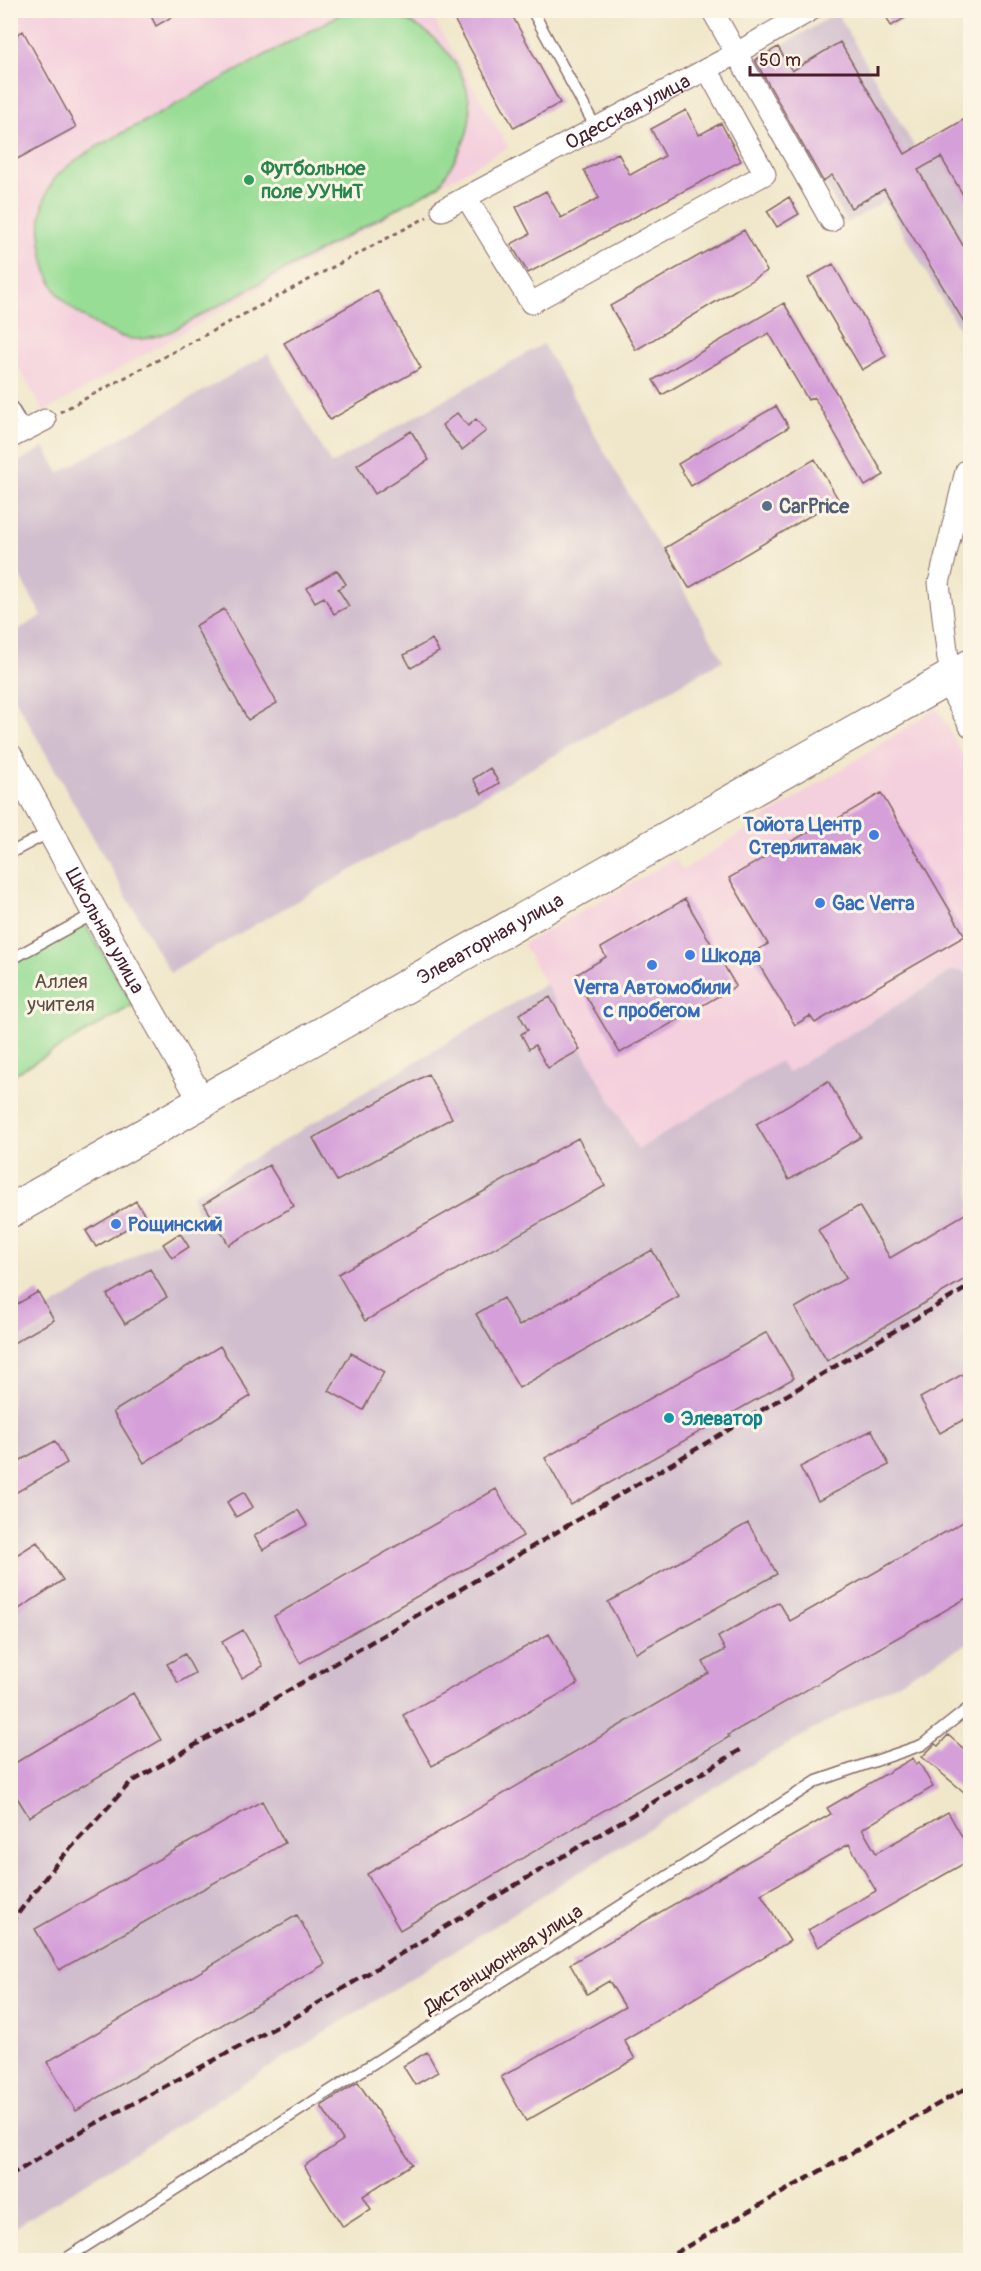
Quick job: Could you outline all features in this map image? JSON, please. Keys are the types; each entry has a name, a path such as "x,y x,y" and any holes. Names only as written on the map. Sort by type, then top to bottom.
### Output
{"main road":[{"name":"Элеваторная улица","path":"10,1211 956,674"}],"street":[{"path":"712,10 831,221"},
{"name":"Одесская улица","path":"442,210 735,54 811,10"},
{"path":"466,197 531,303 765,174 707,69"},
{"path":"970,468 966,471 939,583 948,659 956,674 970,726"},
{"name":"Школьная улица","path":"10,757 95,913 202,1101"}],"lane":[{"path":"532,10 596,128"},
{"path":"10,404 27,430"},
{"path":"10,854 51,831"},
{"path":"10,960 95,913"},
{"name":"Дистанционная улица","path":"64,2260 817,1781 922,1745 970,1707"}],"path":[{"path":"27,430 442,210"}],"shaded area":[{"name":"Футбольное поле УУНиТ","path":"10,11 429,11 508,147 44,412 11,354"},
{"path":"837,13 915,148 970,116 970,348 885,201 847,223 754,62"},
{"path":"543,344 723,660 170,973 11,692 10,634 42,616 11,561 11,466 44,447 59,473 268,354 331,464"},
{"path":"937,708 970,768 970,975 961,971 951,971 787,1073 780,1061 638,1150 523,944 675,859 682,871"},
{"path":"952,971 961,971 970,975 970,1642 745,1768 11,2230 11,1346 54,1321 48,1309 199,1217 192,1195 546,984 638,1150 780,1061 787,1073"}],"green space":[{"name":"Футбольное поле УУНиТ","path":"345,12 381,13 400,18 418,27 435,39 459,71 467,90 470,109 468,129 459,152 439,186 170,332 143,339 130,339 91,322 67,304 49,277 41,240 44,202 59,174 80,157 106,142"},
{"name":"Аллея учителя","path":"84,923 133,1005 11,1076 10,966"}],"building":[{"path":"148,10 184,10 156,26"},
{"path":"449,10 509,10 560,103 514,128"},
{"path":"883,10 919,10 891,26"},
{"path":"23,31 76,127 10,163 10,38"},
{"path":"840,42 905,154 970,116 970,207 941,157 918,170 970,257 970,332 884,189 851,208 832,175 823,181 755,60 778,47 792,71"},
{"path":"686,110 699,135 721,123 741,161 528,273 511,244 530,234 516,207 546,191 561,218 599,198 584,170 618,153 630,175 665,156 651,129"},
{"path":"789,197 799,214 777,227 767,211"},
{"path":"744,230 767,271 636,350 610,306"},
{"path":"833,264 886,356 862,370 808,278"},
{"path":"377,290 421,368 330,420 284,343"},
{"path":"784,303 884,475 865,486 814,397 808,400 769,333 662,395 653,380"},
{"path":"776,406 789,427 691,486 678,464"},
{"path":"457,413 468,426 476,419 486,431 462,450 442,425"},
{"path":"411,431 429,460 375,494 357,465"},
{"path":"815,459 838,499 689,588 665,548"},
{"path":"337,570 346,584 338,589 349,606 334,614 324,597 315,602 307,588"},
{"path":"224,609 277,703 248,720 195,626"},
{"path":"432,639 439,652 411,668 404,655"},
{"path":"490,768 499,783 482,794 473,779"},
{"path":"881,793 965,936 815,1023 810,1016 795,1025 752,953 768,944 729,878 825,822 827,825"},
{"path":"685,899 736,986 620,1053 574,976 606,957 601,948"},
{"path":"550,997 580,1050 548,1068 535,1045 529,1049 521,1034 528,1030 519,1014"},
{"path":"428,1074 452,1118 337,1181 313,1138"},
{"path":"828,1081 861,1137 789,1180 756,1124"},
{"path":"578,1138 605,1186 365,1321 338,1274"},
{"path":"269,1165 294,1206 229,1245 204,1204"},
{"path":"136,1201 146,1217 96,1247 86,1231"},
{"path":"859,1206 890,1258 970,1211 970,1276 827,1361 795,1308 846,1278 818,1230"},
{"path":"180,1233 189,1247 172,1258 163,1244"},
{"path":"652,1250 679,1296 519,1388 476,1314 503,1298 519,1326"},
{"path":"150,1269 167,1297 125,1324 107,1295"},
{"path":"38,1292 54,1320 10,1345 10,1308"},
{"name":"Элеватор","path":"767,1332 794,1378 571,1505 545,1458"},
{"path":"220,1346 251,1396 144,1463 113,1412"},
{"path":"351,1353 384,1372 363,1410 329,1391"},
{"path":"970,1370 970,1416 940,1433 920,1398"},
{"path":"872,1430 889,1465 818,1501 800,1467"},
{"path":"55,1441 67,1463 10,1496 10,1466"},
{"path":"496,1489 523,1536 300,1663 274,1616"},
{"path":"244,1492 253,1507 236,1517 227,1502"},
{"path":"298,1510 307,1525 263,1550 254,1536"},
{"path":"970,1518 970,1596 728,1735 729,1737 400,1930 367,1874 709,1673 703,1662 725,1650 718,1637 779,1602 790,1621"},
{"path":"748,1523 777,1574 636,1653 608,1602"},
{"path":"37,1542 63,1580 16,1611 10,1603 10,1559"},
{"path":"243,1630 263,1666 242,1678 222,1642"},
{"path":"549,1634 578,1684 432,1766 403,1715"},
{"path":"185,1654 195,1673 178,1683 167,1664"},
{"path":"133,1693 161,1740 29,1817 10,1786 10,1766"},
{"path":"948,1735 970,1754 970,1797 922,1757 935,1744 938,1746"},
{"path":"913,1758 916,1764 919,1762 933,1787 862,1829 876,1853 948,1812 970,1851 970,1860 818,1947 808,1930 876,1891 849,1844 761,1894 790,1941 624,2040 635,2059 526,2121 501,2077 625,2007 609,1981 587,1994 570,1964 831,1814 827,1808"},
{"path":"262,1801 285,1843 59,1970 35,1929"},
{"path":"297,1915 325,1964 76,2111 47,2062"},
{"path":"427,2052 438,2072 415,2085 403,2066"},
{"path":"358,2082 412,2164 363,2196 371,2209 343,2227 304,2166 343,2140 321,2106"}],"railway":[{"path":"10,1924 56,1864 130,1783 970,1286"},
{"path":"10,2176 87,2128 297,2016 742,1749"},
{"path":"663,2260 970,2086"}],"place":[{"name":"Футбольное поле УУНиТ","path":"249,180"},
{"name":"CarPrice","path":"767,506"},
{"name":"Тойота Центр Стерлитамак","path":"874,835"},
{"name":"Gac Verra","path":"820,903"},
{"name":"Шкода","path":"690,955"},
{"name":"Verra Автомобили с пробегом","path":"652,965"},
{"name":"Рощинский","path":"116,1224"},
{"name":"Элеватор","path":"669,1418"}]}
